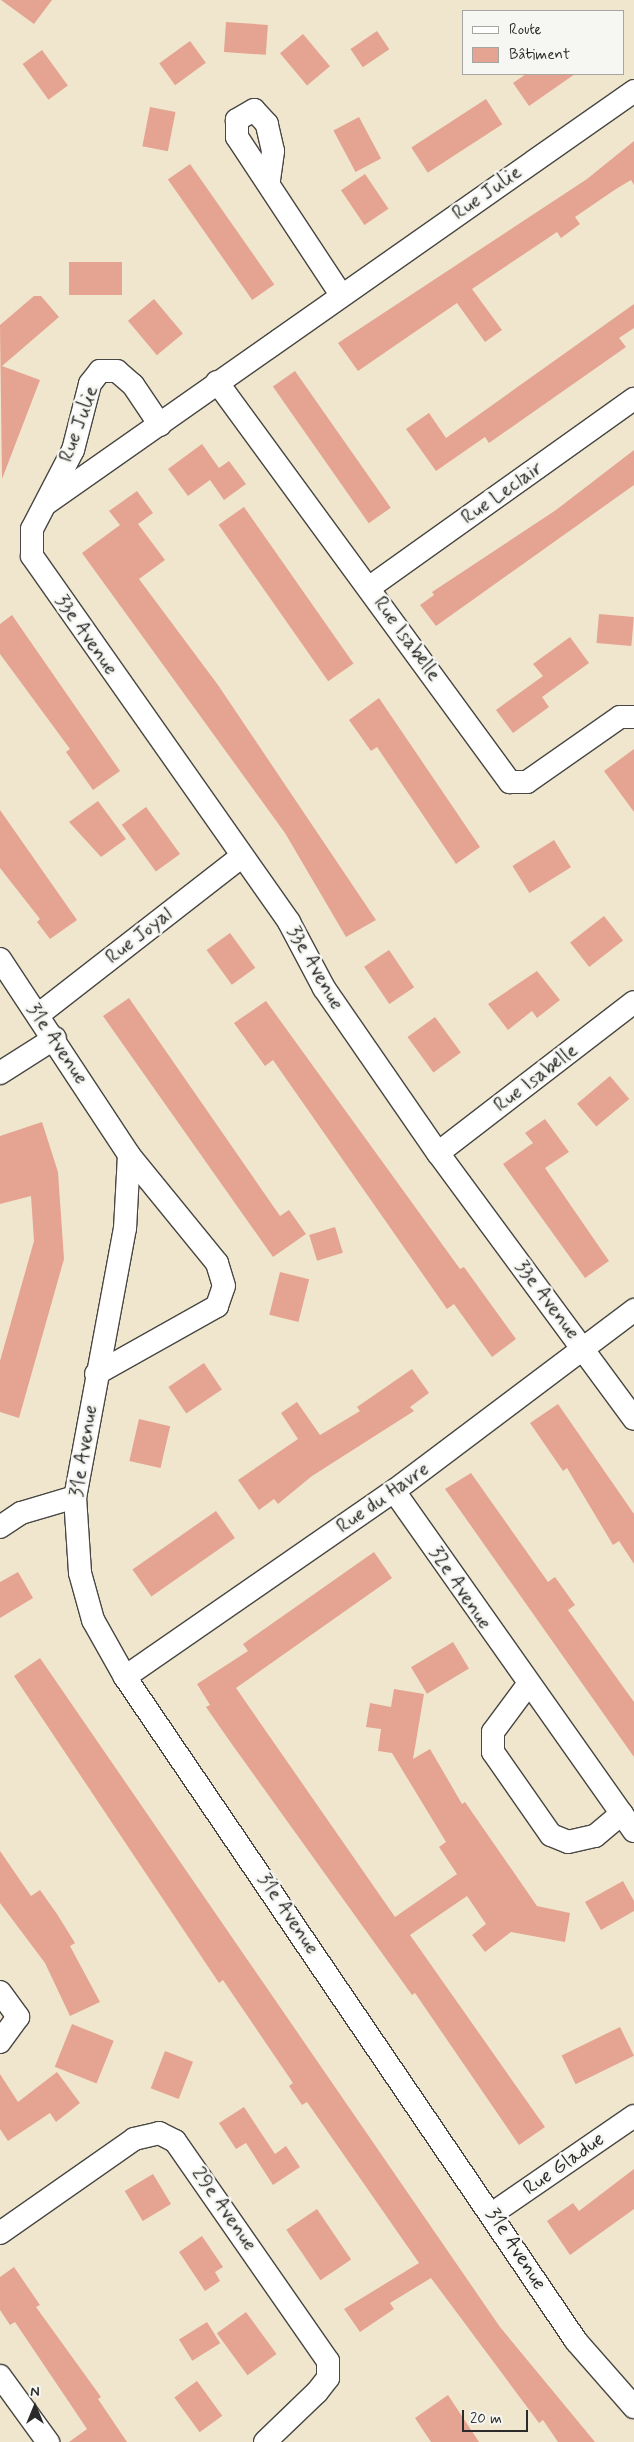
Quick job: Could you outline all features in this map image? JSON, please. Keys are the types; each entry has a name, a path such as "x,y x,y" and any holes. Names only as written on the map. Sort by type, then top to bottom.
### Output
{"street":[{"name":"Rue Julie","path":"42,506 160,425 341,294 634,90"},
{"path":"269,180 341,294"},
{"name":"Rue Julie","path":"42,506 73,450 90,384 100,371 117,371 133,385 160,425"},
{"name":"Rue Isabelle","path":"217,382 370,587 510,782 527,782 620,717 634,717"},
{"name":"Rue Leclair","path":"370,587 634,399"},
{"name":"33e Avenue","path":"42,506 32,529 32,556 240,858 289,922 324,988 438,1153 634,1419"},
{"name":"Rue Joyal","path":"38,1015 240,858"},
{"name":"31e Avenue","path":"0,959 55,1038 129,1155 217,1263 224,1286 217,1306 96,1374"},
{"name":"Rue Isabelle","path":"438,1153 634,1002"},
{"path":"0,1074 55,1038"},
{"name":"31e Avenue","path":"129,1155 125,1228 74,1497 80,1573 93,1620 125,1677 493,2213 576,2341 634,2407"},
{"name":"Rue du Havre","path":"125,1677 394,1491 585,1351 634,1310"},
{"name":"32e Avenue","path":"394,1491 527,1686 628,1822 595,1836 568,1842 552,1836 493,1752 493,1732 527,1686"},
{"path":"0,1527 21,1512 74,1497"},
{"path":"0,1992 18,2017 0,2042"},
{"name":"Rue Gladue","path":"493,2213 634,2116"},
{"name":"29e Avenue","path":"0,2233 134,2139 159,2133 175,2141 328,2361 323,2384 265,2442"},
{"path":"0,2376 48,2442"}],"building":[{"path":"1,0 52,0 34,24"},
{"path":"226,22 268,25 266,55 224,52"},
{"path":"377,31 389,49 363,67 350,49"},
{"path":"303,34 330,66 307,85 280,53"},
{"path":"190,41 206,63 175,85 159,63"},
{"path":"42,50 68,86 48,100 23,64"},
{"path":"525,75 574,75 529,106 513,83"},
{"path":"486,99 502,124 428,173 411,147"},
{"path":"150,107 176,112 168,151 142,146"},
{"path":"359,117 381,158 355,172 333,131"},
{"path":"634,141 634,185 631,180 616,189 575,217 580,224 561,238 557,232 472,289 502,330 485,342 457,303 358,371 338,343 587,179"},
{"path":"190,164 274,284 252,300 168,179"},
{"path":"365,174 388,209 364,225 341,190"},
{"path":"69,262 122,262 122,295 69,295"},
{"path":"34,296 41,296 59,317 2,366 40,380 2,479 0,325"},
{"path":"154,299 183,333 157,355 128,321"},
{"path":"634,304 634,328 619,338 626,347 489,443 485,437 436,471 406,429 429,413 446,438"},
{"path":"295,371 391,508 369,523 273,386"},
{"path":"202,444 219,468 229,461 246,484 224,500 210,480 188,496 168,469"},
{"path":"634,450 634,485 436,626 420,605 434,595 432,592 556,510"},
{"path":"137,491 153,513 138,524 165,560 139,579 218,685 376,920 346,937 285,833 82,553 120,525 109,511"},
{"path":"244,507 354,663 328,681 219,525"},
{"path":"599,614 634,617 631,646 596,643"},
{"path":"12,615 120,771 93,790 66,752 70,749 0,654 0,624"},
{"path":"570,637 589,663 542,697 549,707 513,733 496,710 543,676 533,664"},
{"path":"379,698 480,847 456,864 377,747 371,751 349,720"},
{"path":"634,749 634,812 604,771"},
{"path":"98,801 126,839 101,857 69,822"},
{"path":"146,807 180,854 156,872 122,825"},
{"path":"0,810 77,920 50,939 37,922 40,919 0,868"},
{"path":"554,840 571,867 529,893 512,866"},
{"path":"604,916 623,940 589,967 570,942"},
{"path":"230,933 255,968 232,985 207,950"},
{"path":"389,950 414,987 389,1004 364,967"},
{"path":"537,971 560,1000 537,1018 532,1011 508,1030 488,1004"},
{"path":"129,998 280,1216 289,1210 306,1234 273,1257 103,1016"},
{"path":"266,1001 460,1269 464,1267 516,1339 492,1357 454,1304 447,1309 273,1060 265,1066 234,1023"},
{"path":"435,1017 461,1053 433,1073 407,1037"},
{"path":"610,1076 629,1099 596,1127 577,1104"},
{"path":"545,1119 569,1152 545,1168 609,1261 585,1278 503,1164 533,1143 525,1133"},
{"path":"42,1122 58,1172 64,1259 19,1418 0,1412 0,1361 34,1241 31,1196 0,1204 0,1136"},
{"path":"335,1227 343,1253 317,1261 309,1235"},
{"path":"280,1272 309,1279 298,1322 269,1315"},
{"path":"204,1363 222,1390 186,1414 168,1387"},
{"path":"412,1369 429,1393 410,1407 414,1411 312,1476 278,1504 274,1499 259,1510 238,1480 298,1439 281,1413 297,1402 320,1435 360,1411 357,1407"},
{"path":"558,1404 634,1514 634,1564 619,1541 613,1545 567,1468 563,1471 530,1423"},
{"path":"139,1419 170,1426 161,1468 129,1461"},
{"path":"471,1473 548,1582 555,1577 575,1605 568,1610 634,1702 634,1757 445,1489"},
{"path":"216,1511 235,1538 151,1597 132,1570"},
{"path":"374,1552 392,1578 236,1688 395,1917 457,1874 439,1847 446,1842 392,1753 378,1751 381,1729 366,1727 370,1703 391,1707 394,1689 424,1694 413,1759 430,1749 462,1804 465,1802 537,1906 570,1913 565,1942 511,1932 485,1952 472,1935 486,1924 467,1896 410,1935 545,2127 519,2145 415,1993 412,1995 231,1743 206,1707 210,1705 197,1684 248,1651 243,1644"},
{"path":"18,1572 33,1598 0,1618 0,1582"},
{"path":"453,1642 469,1669 427,1694 411,1667"},
{"path":"40,1658 500,2327 595,2442 558,2442 543,2420 539,2423 431,2278 390,2303 394,2309 360,2332 344,2309 419,2263 307,2102 302,2105 289,2086 293,2083 223,1980 219,1983 14,1676"},
{"path":"0,1851 31,1896 40,1890 57,1914 75,1943 70,1946 100,2002 70,2016 45,1963 0,1903"},
{"path":"623,1881 634,1901 634,1911 601,1930 585,1902"},
{"path":"72,2024 114,2041 96,2084 55,2067"},
{"path":"620,2027 634,2056 576,2084 562,2055"},
{"path":"165,2051 193,2062 179,2099 151,2088"},
{"path":"57,2072 80,2103 56,2122 50,2113 8,2141 0,2129 0,2074 18,2102"},
{"path":"244,2107 275,2154 286,2146 300,2167 273,2185 246,2143 236,2149 219,2123"},
{"path":"634,2169 634,2209 570,2255 547,2221 573,2203 579,2211"},
{"path":"153,2174 171,2204 143,2221 125,2191"},
{"path":"317,2209 351,2260 320,2280 286,2230"},
{"path":"202,2236 223,2267 215,2272 220,2281 205,2291 179,2252"},
{"path":"14,2267 40,2305 36,2307 101,2397 98,2399 127,2442 69,2442 87,2429 15,2322 10,2325 0,2310 0,2277"},
{"path":"246,2312 277,2354 247,2375 217,2333"},
{"path":"207,2322 220,2343 192,2361 179,2339"},
{"path":"197,2381 222,2416 200,2432 174,2397"},
{"path":"448,2395 479,2442 431,2442 415,2418"}]}
